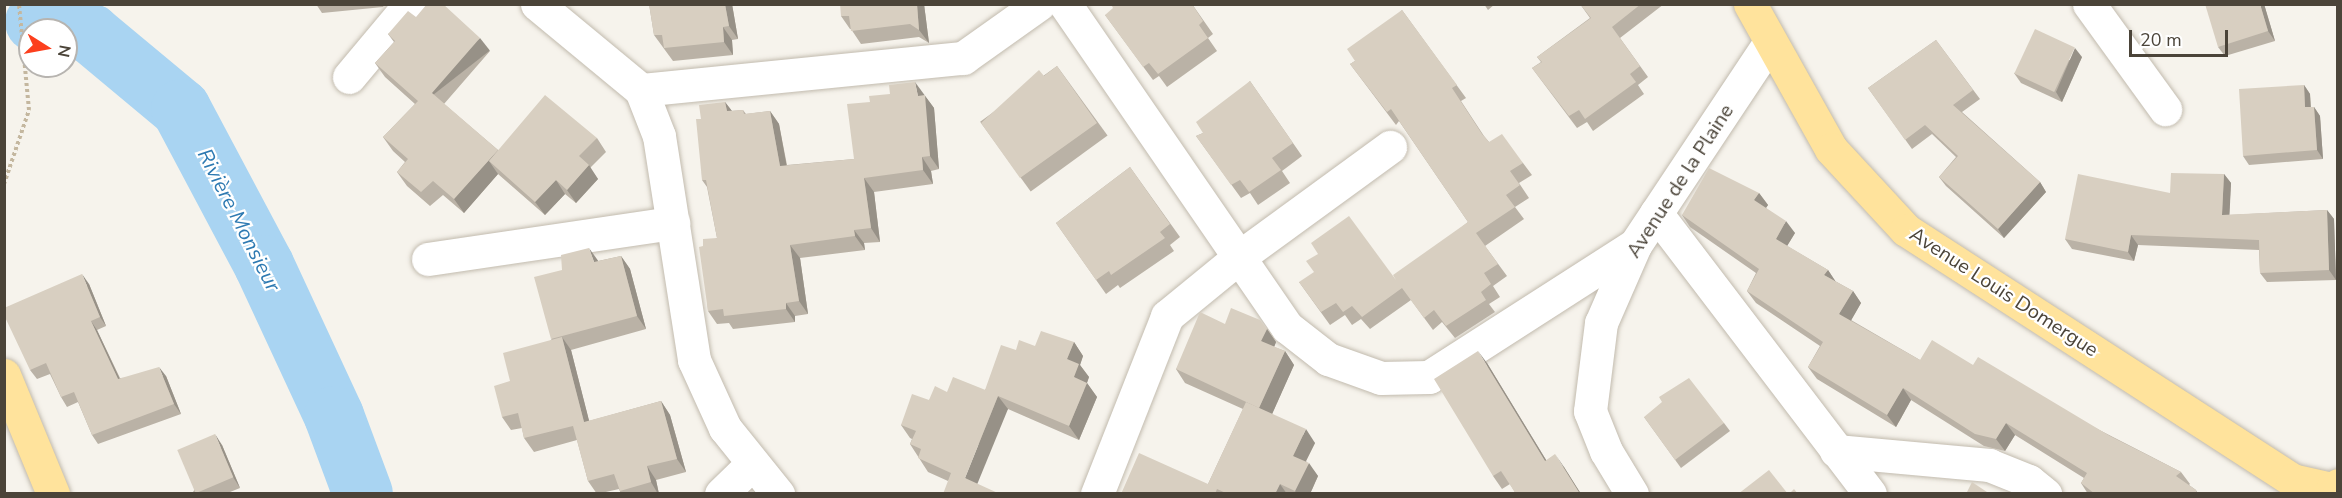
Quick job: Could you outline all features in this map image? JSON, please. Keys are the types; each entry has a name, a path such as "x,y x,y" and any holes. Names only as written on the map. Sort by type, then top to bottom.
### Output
{"main road":[{"name":"Avenue Louis Domergue","path":"1750,4 1831,149 1906,230 2292,480 2336,489"},
{"path":"4,375 53,494"}],"street":[{"path":"349,77 410,4"},
{"path":"537,4 641,90 659,136 694,360 725,428 778,494"},
{"path":"641,90 963,58 1039,4"},
{"path":"1065,4 1287,327 1328,359 1382,378 1429,377 1635,245"},
{"path":"2089,4 2165,109"},
{"name":"Avenue de la Plaine","path":"1632,494 1606,451 1590,411 1601,323 1635,245 1770,42"},
{"path":"1097,494 1167,316 1239,257 1390,147"},
{"path":"1656,213 1870,494"},
{"path":"428,259 673,223"},
{"path":"1836,452 1989,465 2029,481 2045,494"},
{"path":"721,494 752,464"}],"path":[{"path":"4,184 29,110 19,4"}],"building":[{"path":"427,4 443,4 480,38 432,93 498,150 454,199 433,181 421,192 397,172 408,159 383,137 418,101 375,63 395,41 388,34 408,11 416,17"},
{"path":"649,4 725,4 729,26 723,27 724,42 664,48 662,35 654,35"},
{"path":"840,4 917,4 919,30 910,24 851,31 849,16 841,16"},
{"path":"1111,4 1192,4 1203,21 1199,25 1208,38 1158,74 1149,63 1143,67 1105,15 1113,8"},
{"path":"1580,4 1641,4 1612,27 1640,66 1630,74 1636,82 1585,119 1579,110 1569,116 1532,68 1542,62 1537,57 1591,18"},
{"path":"2205,4 2260,4 2268,31 2218,47"},
{"path":"1402,10 1457,85 1452,88 1482,134 1489,142 1502,134 1523,163 1510,171 1520,185 1506,195 1515,207 1476,233 1498,264 1484,273 1491,284 1481,292 1486,300 1446,326 1434,310 1424,318 1402,288 1362,317 1352,306 1343,312 1336,303 1321,312 1299,282 1314,272 1306,261 1318,254 1311,243 1349,216 1396,280 1393,275 1468,222 1391,109 1387,112 1350,64 1355,61 1347,49"},
{"path":"2035,29 2075,48 2054,92 2014,73"},
{"path":"1936,40 1973,90 1953,105 2040,182 1998,229 1939,177 1958,156 1925,125 1905,140 1868,88"},
{"path":"1057,66 1097,123 1020,178 981,123 1039,70 1044,76"},
{"path":"1250,81 1293,143 1272,158 1281,170 1249,192 1240,180 1231,185 1196,136 1203,133 1196,122"},
{"path":"915,82 918,96 925,95 930,156 922,157 923,170 864,178 871,228 854,230 855,236 790,245 799,301 786,303 786,309 724,316 723,309 708,311 699,247 703,246 703,239 717,238 706,180 702,180 696,119 701,119 699,105 725,102 727,111 743,110 744,114 770,111 780,166 854,159 847,104 870,102 869,96 890,94 889,85"},
{"path":"2304,85 2305,107 2314,107 2317,150 2243,156 2239,89"},
{"path":"545,95 597,138 579,156 589,165 567,190 556,180 535,202 489,161"},
{"path":"1130,167 1170,224 1160,232 1165,238 1111,275 1109,271 1096,280 1056,223"},
{"path":"1709,168 1759,193 1754,200 1786,221 1776,239 1828,270 1824,275 1853,291 1839,314 1920,360 1932,340 1973,365 1978,357 2110,436 2181,472 2176,476 2196,490 2196,494 2095,494 2081,483 2087,473 2006,423 1996,439 1975,434 1903,388 1887,415 1808,367 1823,342 1747,291 1759,269 1682,215"},
{"path":"2171,173 2224,174 2222,215 2327,210 2329,270 2260,273 2259,240 2131,235 2128,252 2065,239 2078,174 2170,193"},
{"path":"589,248 594,262 621,256 637,316 551,339 534,277 562,270 561,255"},
{"path":"82,274 100,317 91,321 118,379 159,367 174,404 92,435 74,392 61,397 46,363 30,370 4,315 4,308"},
{"path":"1231,308 1260,320 1267,329 1261,341 1285,351 1259,408 1176,369 1200,312 1225,324"},
{"path":"1041,331 1074,342 1067,359 1079,364 1074,377 1087,383 1069,426 998,396 965,478 1000,494 943,494 951,473 918,458 921,449 910,444 916,431 901,425 912,394 929,400 935,386 947,392 953,377 985,390 1001,345 1016,350 1019,340 1035,346"},
{"path":"562,337 584,422 661,401 677,459 647,466 651,482 620,491 614,474 588,481 573,426 524,438 518,413 502,417 494,386 510,381 503,353"},
{"path":"1478,351 1545,461 1555,454 1580,494 1516,494 1501,471 1493,476 1434,379"},
{"path":"1689,378 1724,423 1675,460 1644,417 1662,402 1659,397"},
{"path":"1246,402 1306,429 1293,456 1309,463 1295,491 1280,484 1275,494 1228,494 1217,489 1215,494 1121,494 1139,453 1208,484"},
{"path":"215,434 233,477 196,493 177,450"},
{"path":"1769,470 1788,494 1738,494"},
{"path":"1972,482 1990,494 1966,494"}],"waterway":[{"name":"Rivière Monsieur","path":"78,30 91,34 181,109 264,265 334,416 363,494"}]}
